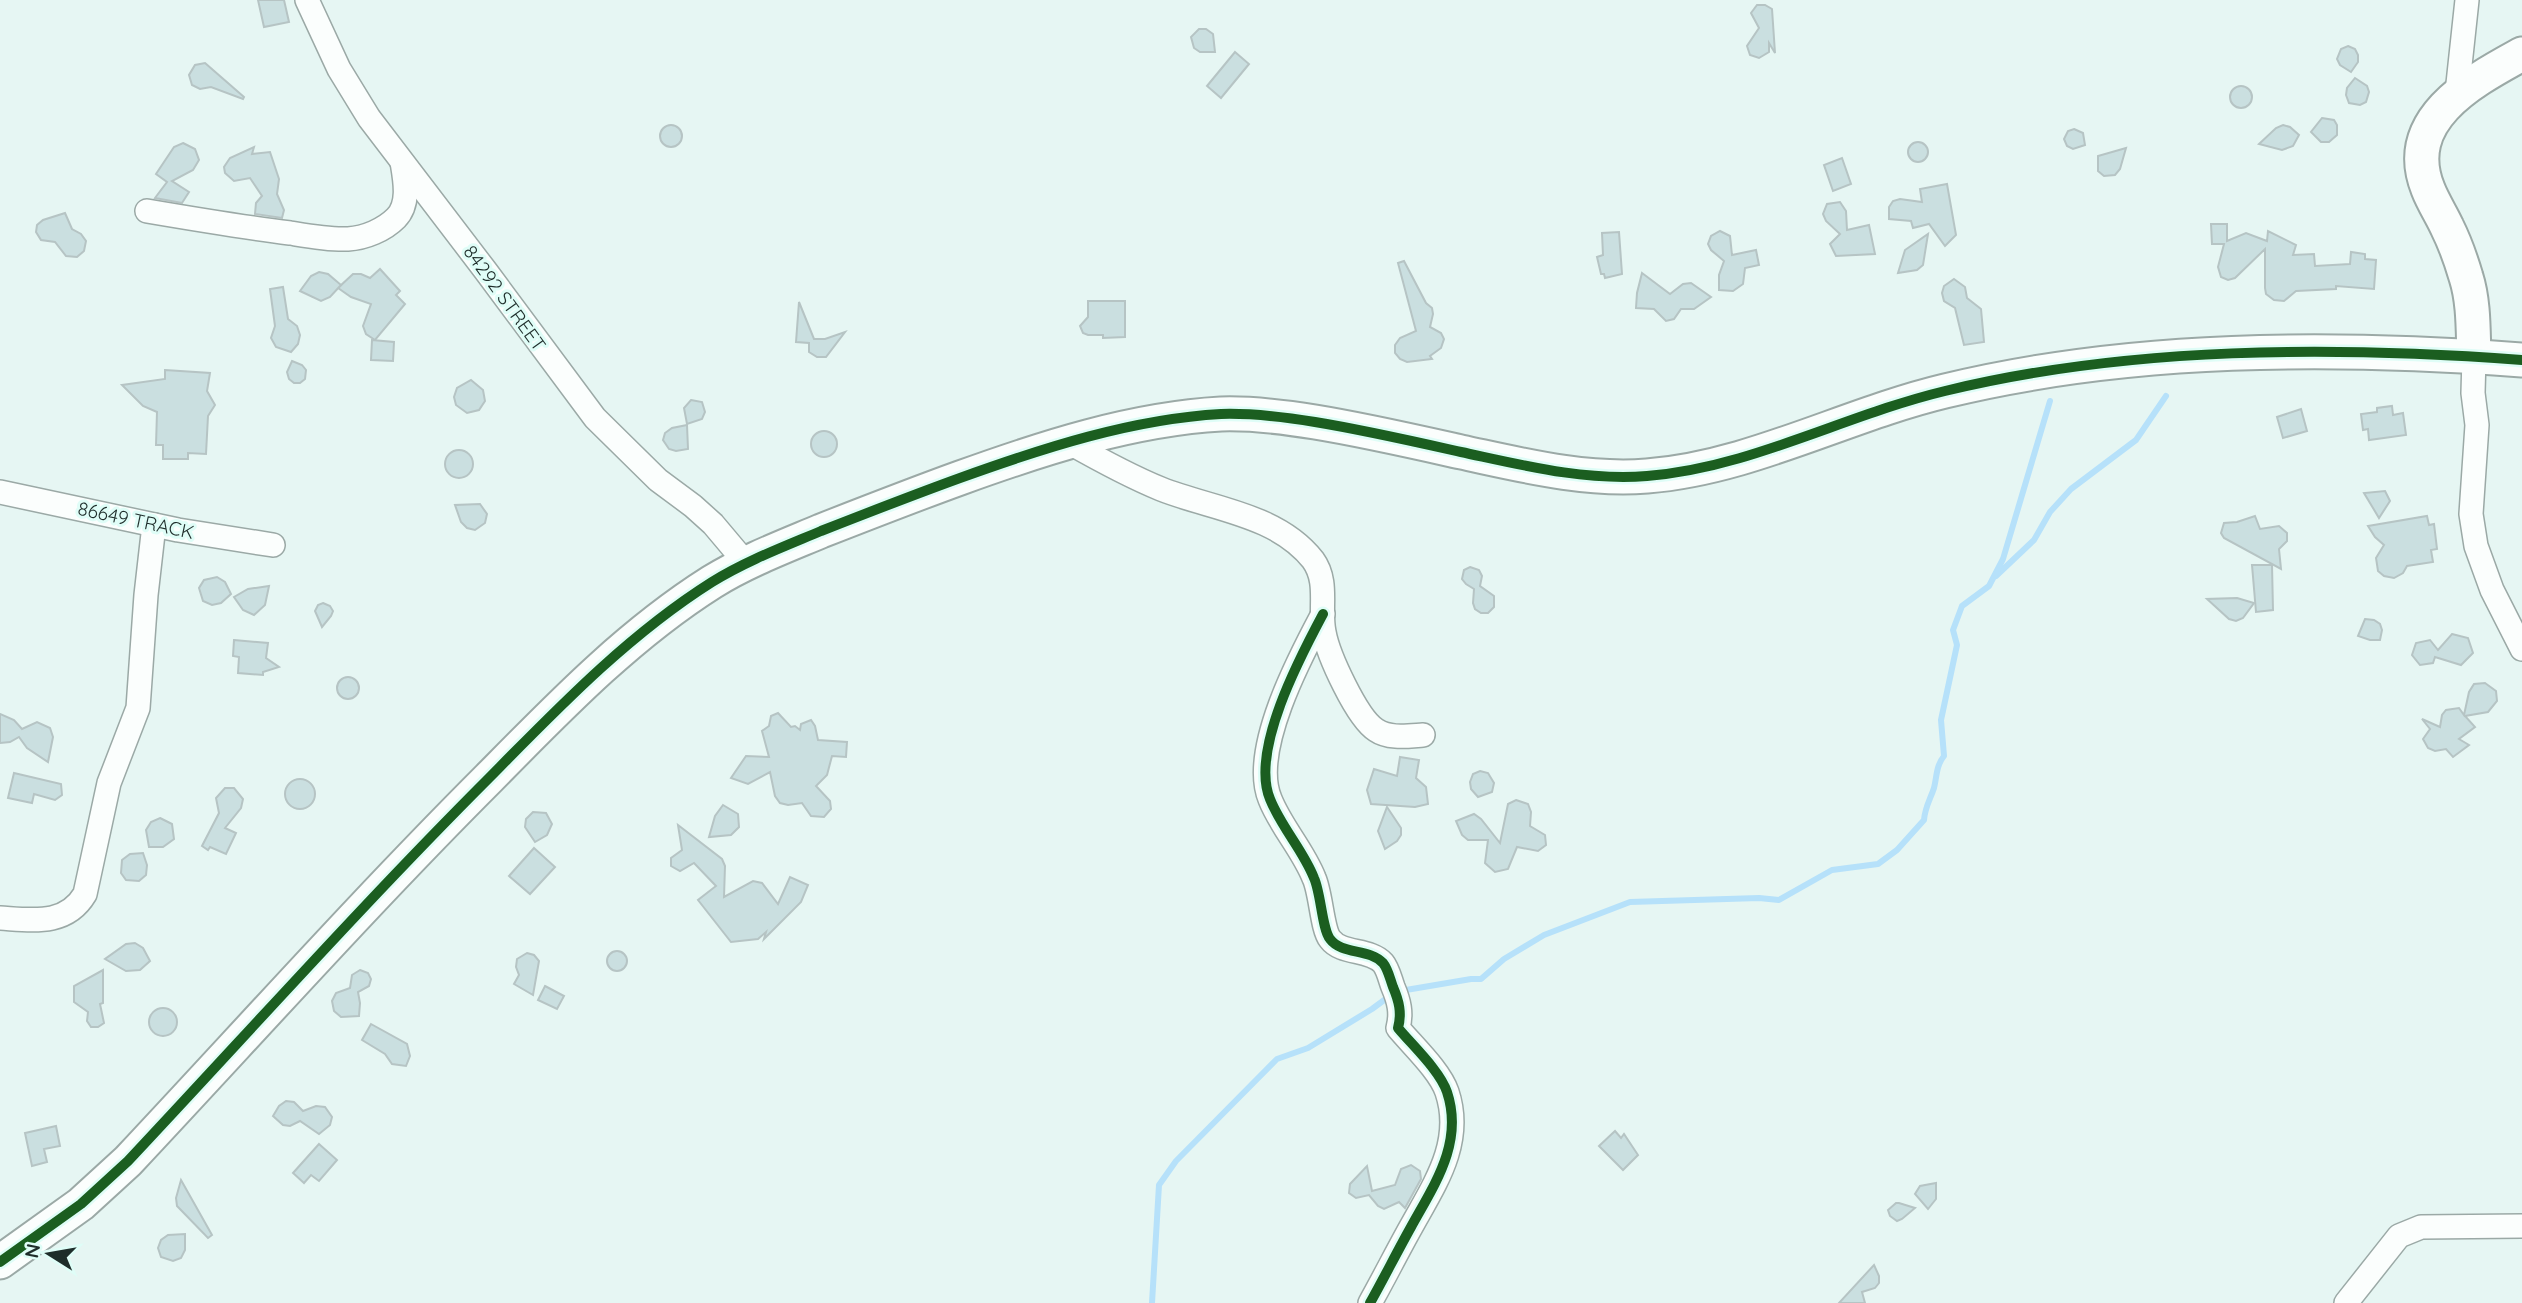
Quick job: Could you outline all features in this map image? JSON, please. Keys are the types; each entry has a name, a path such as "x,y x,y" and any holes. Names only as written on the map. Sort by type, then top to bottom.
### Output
{"street":[{"name":"84292 STREET","path":"307,0 313,18 339,69 369,118 595,418 658,480 713,524 746,562"},
{"path":"2458,93 2467,0"},
{"path":"2522,54 2458,93 2438,113 2424,145 2423,173 2427,187 2448,227 2467,280 2472,306 2473,393 2477,425 2471,514 2474,536 2492,590 2522,649"},
{"path":"147,211 313,236 348,239 368,236 398,217 404,201 402,161"},
{"path":"0,1262 81,1204 128,1161 412,854 611,659 663,616 746,562 887,504 1070,443 1172,419 1227,414 1283,417 1355,429 1533,468 1594,476 1647,476 1694,469 1743,457 1939,392 2090,365 2259,353 2349,351 2522,360"},
{"path":"1070,443 1163,489 1242,515 1280,532 1306,553 1321,576 1324,632 1331,655 1362,716 1375,730 1388,735 1423,735"},
{"name":"86649 TRACK","path":"0,492 154,525 273,545"},
{"path":"0,918 23,920 57,917 78,907 85,894 109,783 138,708 154,525"},
{"path":"1322,614 1301,654 1277,713 1267,757 1265,785 1280,818 1314,878 1322,901 1328,936 1339,946 1366,953 1385,965 1402,1015 1398,1028 1436,1073 1447,1091 1451,1113 1451,1139 1444,1167 1370,1303"},
{"path":"2346,1303 2399,1236 2421,1227 2522,1226"}],"building":[{"path":"258,0 284,0 289,22 264,27"},
{"path":"1757,5 1772,9 1775,53 1769,43 1769,52 1759,58 1750,55 1747,46 1759,28 1751,13"},
{"path":"1199,29 1206,29 1213,34 1215,52 1200,52 1194,48 1191,37"},
{"path":"2348,46 2355,49 2358,55 2358,62 2351,72 2340,65 2337,59 2341,49"},
{"path":"1235,52 1249,64 1221,98 1207,86"},
{"path":"205,63 244,97 243,99 211,87 200,89 192,85 189,75 195,65"},
{"path":"2355,78 2367,86 2369,92 2366,102 2360,105 2349,103 2346,95 2347,88"},
{"path":"2241,86 2249,89 2252,97 2249,105 2241,108 2233,105 2230,97 2233,89"},
{"path":"2322,118 2334,120 2337,125 2337,135 2329,142 2321,142 2311,132"},
{"path":"667,125 675,125 682,132 682,140 675,147 667,147 660,140 660,132"},
{"path":"2283,125 2299,135 2293,146 2282,150 2259,144 2276,128"},
{"path":"2074,129 2083,133 2085,145 2073,149 2067,146 2064,139 2068,131"},
{"path":"1918,142 1925,145 1928,152 1925,159 1918,162 1911,159 1908,152 1911,145"},
{"path":"183,143 195,149 199,160 193,170 172,181 189,192 182,203 155,198 167,182 156,174 174,147"},
{"path":"254,147 252,154 270,152 279,179 277,194 284,210 282,218 255,214 256,203 262,196 250,178 234,181 225,173 224,167 230,158"},
{"path":"2126,148 2120,169 2115,175 2104,176 2098,171 2098,156"},
{"path":"1842,158 1851,184 1833,191 1824,165"},
{"path":"1947,184 1956,235 1945,246 1929,224 1913,228 1911,221 1889,219 1889,207 1893,201 1900,199 1922,202 1920,189"},
{"path":"1840,202 1846,211 1847,230 1869,225 1875,254 1836,256 1830,244 1840,234 1826,221 1823,214 1827,204"},
{"path":"65,213 72,229 86,241 84,251 77,257 66,256 55,242 41,240 36,232 37,225 43,220"},
{"path":"2211,224 2227,224 2227,241 2246,233 2267,241 2268,231 2296,245 2293,255 2314,254 2315,266 2350,264 2351,252 2365,254 2365,259 2376,260 2374,289 2336,286 2336,289 2296,291 2284,301 2274,300 2266,294 2265,249 2235,278 2228,280 2221,277 2218,267 2224,244 2212,244"},
{"path":"1720,231 1730,236 1732,255 1756,250 1759,265 1745,268 1743,284 1733,291 1719,290 1719,275 1724,261 1708,244 1711,236"},
{"path":"1619,232 1622,274 1605,278 1604,274 1601,274 1597,257 1603,255 1602,233"},
{"path":"1928,234 1923,265 1917,270 1898,273 1905,250"},
{"path":"1404,261 1426,303 1432,308 1430,327 1441,333 1444,339 1441,348 1430,356 1432,359 1407,362 1395,353 1395,345 1400,338 1416,331 1398,263"},
{"path":"380,269 400,291 396,295 405,304 375,340 366,334 363,326 371,304 351,297 338,288 353,274 370,278"},
{"path":"319,272 328,274 341,285 330,297 321,301 300,291 311,276"},
{"path":"1642,273 1670,294 1683,284 1691,283 1711,297 1694,309 1681,309 1674,319 1666,321 1654,309 1636,308"},
{"path":"1954,279 1965,287 1967,298 1981,309 1984,342 1964,345 1955,308 1944,301 1942,293 1944,286"},
{"path":"283,287 288,319 297,326 300,335 298,344 291,352 276,347 271,338 275,326 270,289"},
{"path":"1088,301 1125,301 1125,337 1103,338 1103,335 1083,333 1080,326 1088,317"},
{"path":"799,302 814,339 825,339 845,332 826,357 817,357 809,352 809,343 796,342"},
{"path":"372,340 394,342 393,361 371,360"},
{"path":"292,361 306,370 305,379 300,383 289,379 287,372"},
{"path":"165,370 210,373 207,391 215,405 208,416 206,454 188,453 188,459 163,459 163,445 156,445 157,412 143,406 122,385 165,379"},
{"path":"471,380 483,390 485,401 479,410 467,413 456,405 454,397 457,388"},
{"path":"691,400 702,402 705,412 702,419 687,424 684,408"},
{"path":"2392,406 2393,415 2403,413 2406,435 2369,440 2368,429 2363,430 2361,414"},
{"path":"2301,409 2307,431 2283,438 2277,417"},
{"path":"687,425 688,449 669,449 663,440 665,433 672,428"},
{"path":"824,431 833,435 837,444 833,453 824,457 815,453 811,444 815,435"},
{"path":"459,450 469,454 473,464 469,474 459,478 449,474 445,464 449,454"},
{"path":"2385,491 2390,501 2379,518 2364,493"},
{"path":"480,504 487,514 485,523 475,530 467,528 461,522 455,505"},
{"path":"2255,516 2260,529 2279,526 2287,533 2287,541 2279,549 2281,569 2224,538 2221,533 2224,523"},
{"path":"2427,516 2429,525 2434,524 2437,549 2431,550 2433,562 2407,566 2403,573 2394,578 2384,576 2378,571 2376,558 2384,545 2368,526"},
{"path":"2252,565 2272,565 2273,610 2256,612"},
{"path":"1470,567 1479,570 1482,576 1480,586 1494,596 1494,607 1488,613 1475,609 1474,589 1462,579 1464,570"},
{"path":"217,577 225,582 231,594 221,603 212,605 203,601 199,588 204,580"},
{"path":"269,586 265,605 254,615 243,610 234,597 248,589"},
{"path":"2237,598 2254,603 2243,618 2236,621 2229,619 2207,599"},
{"path":"323,603 333,611 322,627 315,611 318,605"},
{"path":"2365,619 2380,624 2380,640 2358,636"},
{"path":"2452,634 2468,638 2473,653 2461,665 2435,657 2433,663 2420,665 2412,655 2416,643 2430,640 2438,650"},
{"path":"234,640 268,643 266,658 279,667 263,672 263,675 238,673 239,657 233,656"},
{"path":"348,677 358,684 359,688 352,698 348,699 338,692 337,688 344,678"},
{"path":"2485,683 2496,691 2497,701 2488,712 2465,716 2475,727 2459,739 2469,745 2453,757 2446,749 2435,751 2428,748 2423,739 2430,729 2422,719 2440,727 2442,715 2446,710 2459,708 2464,715 2469,692 2474,684"},
{"path":"778,713 791,727 795,726 800,730 801,724 811,720 818,740 847,742 846,757 832,756 827,775 816,786 830,801 831,809 824,817 811,816 802,803 780,803 775,796 770,772 748,784 731,778 746,756 769,757 762,731 769,726 771,716"},
{"path":"0,714 14,720 22,729 37,722 50,728 53,737 48,762 27,748 19,737 0,743"},
{"path":"1400,757 1419,760 1416,778 1426,787 1428,804 1415,807 1371,804 1367,790 1374,769 1397,776"},
{"path":"1480,771 1488,773 1494,783 1492,792 1478,797 1471,789 1470,782 1473,774"},
{"path":"14,773 61,784 62,795 55,800 34,794 32,803 8,798"},
{"path":"300,779 306,780 314,788 314,800 306,808 300,809 294,808 286,800 285,794 286,788 294,780"},
{"path":"225,788 234,788 243,799 241,808 225,828 236,833 226,854 202,846 219,813 216,798"},
{"path":"1516,800 1528,804 1531,812 1530,826 1545,835 1546,845 1538,851 1517,847 1508,869 1495,872 1485,863 1488,840 1468,840 1462,835 1456,821 1474,814 1500,843 1508,804"},
{"path":"723,805 738,814 739,827 731,835 709,837 715,816"},
{"path":"1387,807 1401,828 1401,835 1385,849 1378,831"},
{"path":"533,812 546,813 552,824 547,835 535,842 525,827 526,819"},
{"path":"160,818 172,824 174,839 163,847 149,847 146,830 151,822"},
{"path":"678,825 722,859 725,866 724,897 753,881 762,883 778,904 790,877 808,885 801,902 764,939 766,932 758,939 731,942 698,900 716,886 694,863 680,871 671,866 671,858 682,850"},
{"path":"534,848 555,867 530,894 509,876"},
{"path":"143,853 147,865 146,875 139,881 126,880 121,873 122,860 130,854"},
{"path":"135,943 143,948 150,961 140,970 126,971 105,959 126,944"},
{"path":"617,951 624,954 627,961 624,968 617,971 610,968 607,961 610,954"},
{"path":"527,953 534,955 539,961 533,995 514,984 519,975 517,959"},
{"path":"103,970 103,1003 100,1004 104,1023 91,1027 87,1021 88,1012 74,1002 74,986"},
{"path":"360,970 368,973 371,979 369,986 358,992 359,1016 341,1017 334,1011 332,1001 336,993 350,988 352,975"},
{"path":"545,986 564,996 557,1009 538,1000"},
{"path":"163,1008 173,1012 177,1022 173,1032 163,1036 153,1032 149,1022 153,1012"},
{"path":"371,1024 407,1044 410,1056 406,1066 392,1064 385,1054 362,1040"},
{"path":"286,1101 294,1102 303,1111 316,1106 325,1107 332,1117 330,1125 319,1134 300,1121 290,1126 283,1125 273,1116"},
{"path":"56,1126 60,1146 44,1149 47,1162 32,1166 25,1133"},
{"path":"1615,1131 1621,1138 1624,1134 1638,1155 1623,1170 1599,1146"},
{"path":"319,1144 337,1160 319,1181 311,1175 304,1183 293,1173"},
{"path":"1411,1165 1420,1171 1421,1179 1405,1208 1399,1202 1384,1209 1369,1195 1356,1198 1349,1193 1350,1184 1367,1166 1372,1191 1395,1185 1401,1169"},
{"path":"181,1180 212,1235 208,1238 177,1206 176,1198"},
{"path":"1936,1183 1936,1199 1928,1209 1915,1194 1920,1186"},
{"path":"1896,1203 1915,1208 1897,1221 1890,1216 1888,1210"},
{"path":"185,1234 185,1250 181,1258 173,1261 161,1257 158,1248 161,1240 168,1235"},
{"path":"1874,1265 1879,1283 1875,1288 1862,1292 1865,1303 1839,1303"}],"waterway":[{"path":"1996,576 2034,540 2050,512 2071,489 2136,440 2166,396"},
{"path":"1400,991 1481,979 1504,959 1544,935 1630,902 1759,898 1779,900 1832,870 1878,864 1897,850 1924,820 1938,767 1944,756 1941,720 1957,645 1953,630 1962,606 1989,586 2003,559 2050,401"},
{"path":"1152,1303 1159,1185 1176,1161 1277,1059 1308,1048 1391,995"}],"cycle path":[{"path":"0,1262 81,1204 128,1161 443,825 568,699 651,625 712,582 751,561 960,478 1088,437 1154,422 1221,414 1280,417 1333,425 1553,471 1600,476 1647,476 1723,463 1945,391 2015,376 2087,365 2232,353 2305,352 2451,355 2522,360"},
{"path":"1323,614 1291,679 1272,731 1266,779 1270,799 1314,878 1327,934 1335,944 1370,955 1385,965 1398,1002 1398,1028 1444,1084 1451,1111 1452,1129 1444,1163 1370,1303"}]}
